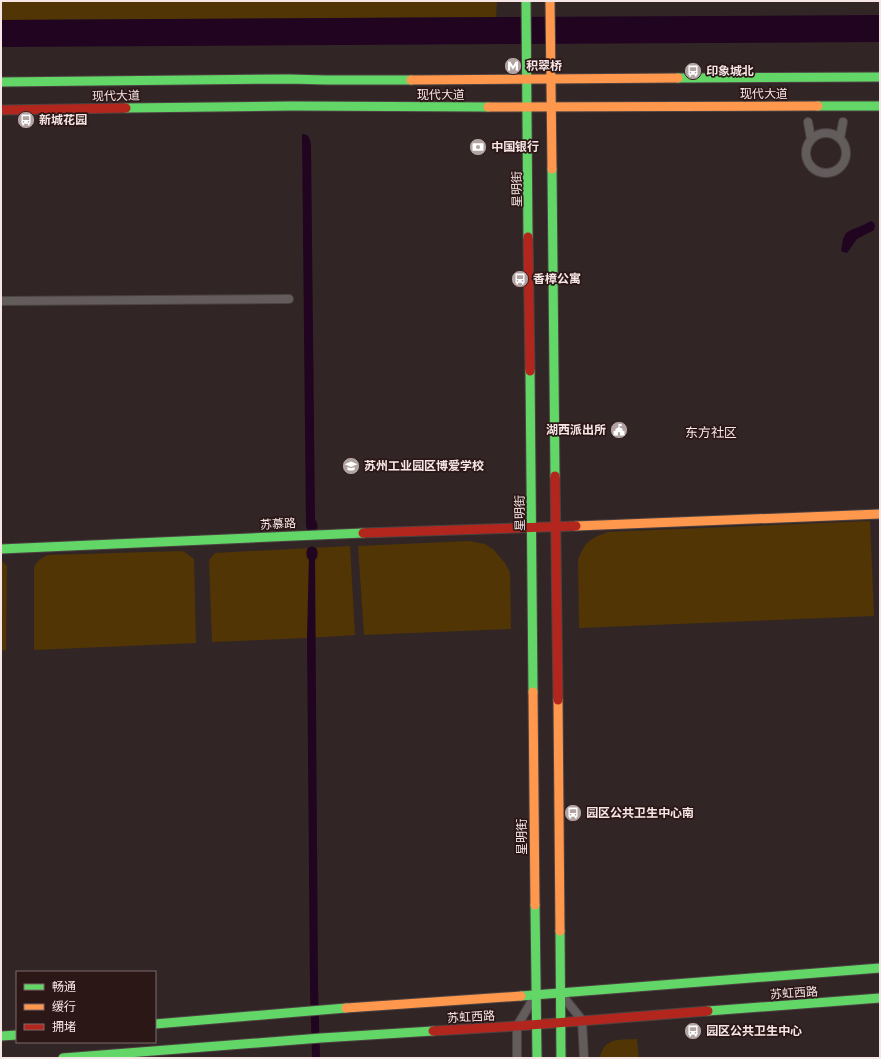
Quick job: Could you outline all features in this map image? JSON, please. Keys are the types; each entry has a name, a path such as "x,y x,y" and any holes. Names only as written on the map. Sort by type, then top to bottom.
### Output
{"main road":[{"name":"星明街","path":"526,5 537,1058"},
{"path":"550,5 552,79 561,1058"},
{"name":"现代大道","path":"1,82 288,79 880,77"},
{"name":"现代大道","path":"1,110 292,106 880,106"},
{"name":"苏慕路","path":"1,549 296,535 532,526 556,527 880,514"},
{"name":"苏虹西路","path":"156,1024 880,968"},
{"name":"苏虹西路","path":"62,1058 310,1038 517,1026 880,998"},
{"path":"1,1036 16,1035"}],"street":[{"path":"808,122 811,139"},
{"path":"840,138 843,122"},
{"path":"822,133 834,134 840,138 846,149 846,156 844,162 839,168 827,173 814,169 809,164 806,158 806,151 807,145 811,139 822,133"},
{"path":"1,301 289,299"},
{"path":"560,993 582,1020 584,1058"},
{"path":"517,1058 517,1026 536,995"}],"shaded area":[{"path":"1,1 497,1 496,17 1,20"},
{"path":"880,15 880,42 1,47 1,20"},
{"path":"302,134 308,136 311,146 316,523 306,527"},
{"path":"871,221 875,226 874,230 857,239 847,253 841,251 843,239 846,233"},
{"path":"870,521 874,616 579,628 578,560 586,545 597,536 608,532"},
{"path":"469,541 485,544 494,550 505,563 510,572 511,629 364,635 358,546"},
{"path":"350,546 355,635 212,642 209,560 215,553"},
{"path":"183,551 194,559 196,643 34,650 34,567 42,558 48,555"},
{"path":"309,555 315,555 318,987 320,1058 312,1058 310,989 307,638"},
{"path":"1,560 7,566 6,650 1,651"},
{"path":"637,1039 639,1058 600,1058 605,1046 609,1043 619,1040"}],"traffic: fast":[{"path":"526,1 528,237"},
{"path":"678,78 880,77"},
{"path":"1,82 289,79 411,80"},
{"path":"126,108 292,106 488,107"},
{"path":"818,106 880,106"},
{"path":"552,169 555,476"},
{"path":"530,371 533,692"},
{"path":"1,549 363,533"},
{"path":"535,905 537,1058"},
{"path":"560,931 561,1058"},
{"path":"521,996 880,968"},
{"path":"708,1011 880,998"},
{"path":"156,1024 346,1008"},
{"path":"63,1058 433,1031"},
{"path":"1,1036 16,1035"}],"traffic: slow":[{"path":"550,1 552,169"},
{"path":"411,80 678,78"},
{"path":"488,107 818,106"},
{"path":"576,526 880,514"},
{"path":"533,692 535,905"},
{"path":"558,700 560,931"},
{"path":"346,1008 521,996"}],"traffic: jam":[{"path":"1,110 126,108"},
{"path":"528,237 530,371"},
{"path":"555,476 558,700"},
{"path":"363,533 576,526"},
{"path":"433,1031 708,1011"}],"place":[{"name":"积翠桥","path":"513,66"},
{"name":"印象城北","path":"693,71"},
{"name":"新城花园","path":"26,120"},
{"name":"中国银行","path":"478,147"},
{"name":"香樟公寓","path":"520,279"},
{"name":"湖西派出所","path":"619,430"},
{"name":"苏州工业园区博爱学校","path":"351,466"},
{"name":"园区公共卫生中心南","path":"573,813"},
{"name":"园区公共卫生中心","path":"693,1031"}],"district":[{"name":"东方社区","path":"711,432"}]}
